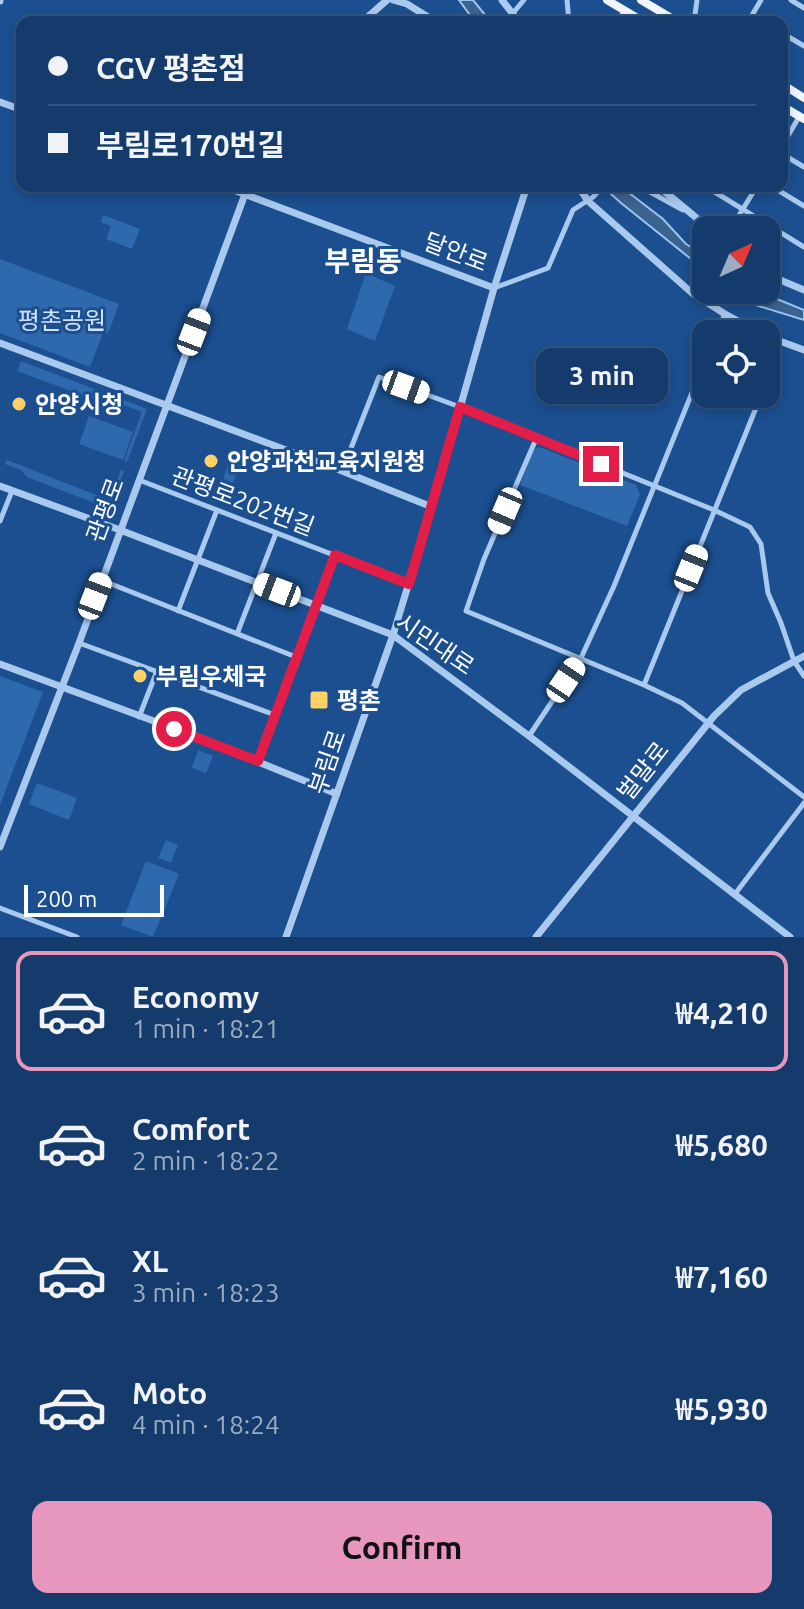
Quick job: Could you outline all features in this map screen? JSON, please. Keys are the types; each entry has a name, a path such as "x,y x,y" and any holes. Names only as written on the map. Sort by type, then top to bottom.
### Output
{"main road":[{"path":"607,0 633,16"},
{"path":"641,0 668,16"}],"street":[{"path":"370,16 390,0 407,4 426,16"},
{"path":"502,0 515,16"},
{"path":"513,13 524,0"},
{"path":"752,15 761,0"},
{"path":"791,0 804,8"},
{"path":"621,16 624,11"},
{"path":"788,137 802,117"},
{"name":"관평로","path":"0,847 246,192"},
{"name":"달안로","path":"252,192 494,288"},
{"name":"부림로","path":"286,937 393,635 525,192"},
{"path":"584,192 692,293 736,320"},
{"path":"494,288 548,268 573,210 597,192"},
{"path":"650,192 692,214"},
{"path":"665,192 694,216"},
{"path":"715,192 804,247"},
{"path":"739,216 753,192"},
{"path":"781,192 804,206"},
{"path":"780,280 804,290"},
{"path":"722,320 725,314"},
{"path":"780,341 804,350"},
{"path":"0,343 432,507"},
{"path":"342,471 379,377 714,510 750,527 761,544 768,593 794,661 804,676"},
{"path":"529,736 581,658 692,399"},
{"path":"644,685 756,408"},
{"path":"536,438 484,559 466,611 682,703 804,797"},
{"name":"관평로202번길","path":"138,480 409,584"},
{"name":"시민대로","path":"0,486 393,635 790,937"},
{"path":"0,521 12,491"},
{"path":"178,611 217,510"},
{"path":"237,634 276,533"},
{"name":"관평로202번길","path":"258,761 335,555"},
{"path":"101,580 296,657"},
{"path":"79,643 275,715"},
{"name":"벌말로","path":"536,937 708,722 741,690 804,656"},
{"path":"0,664 337,794"},
{"path":"139,717 157,671"},
{"path":"735,894 804,803"},
{"path":"0,908 77,937"}],"green space":[{"path":"103,215 140,229 132,249 106,239 111,226 101,222"},
{"name":"평촌공원","path":"0,259 119,304 108,334 103,333 90,367 0,333"},
{"path":"366,273 395,286 375,341 347,329"},
{"path":"21,361 147,409 127,462 124,461 142,412 95,394 92,399 17,371"},
{"path":"89,416 133,432 123,460 79,444"},
{"path":"539,447 636,485 640,495 627,526 520,485 533,450"},
{"path":"231,457 241,461 233,483 223,479"},
{"path":"7,460 109,500 121,470 124,471 111,506 107,508 27,477 21,470 5,464"},
{"path":"0,676 43,692 0,805"},
{"path":"198,750 213,756 206,773 192,768"},
{"path":"37,783 77,798 69,820 29,804"},
{"path":"166,840 178,845 171,863 158,858"},
{"path":"146,861 179,874 153,937 121,925"}],"shaded area":[{"path":"459,0 473,0 486,16 471,16"},
{"path":"609,192 628,192 663,219 692,248 692,260"},
{"path":"780,300 804,310 804,320 752,304 780,304"}],"place":[{"name":"안양시청","path":"19,404"},
{"name":"안양과천교육지원청","path":"211,461"},
{"name":"부림우체국","path":"140,676"},
{"name":"평촌","path":"319,700"}],"district":[{"name":"부림동","path":"363,260"}],"route":[{"path":"174,729 258,761 335,555 409,584 460,407 601,464"}]}
